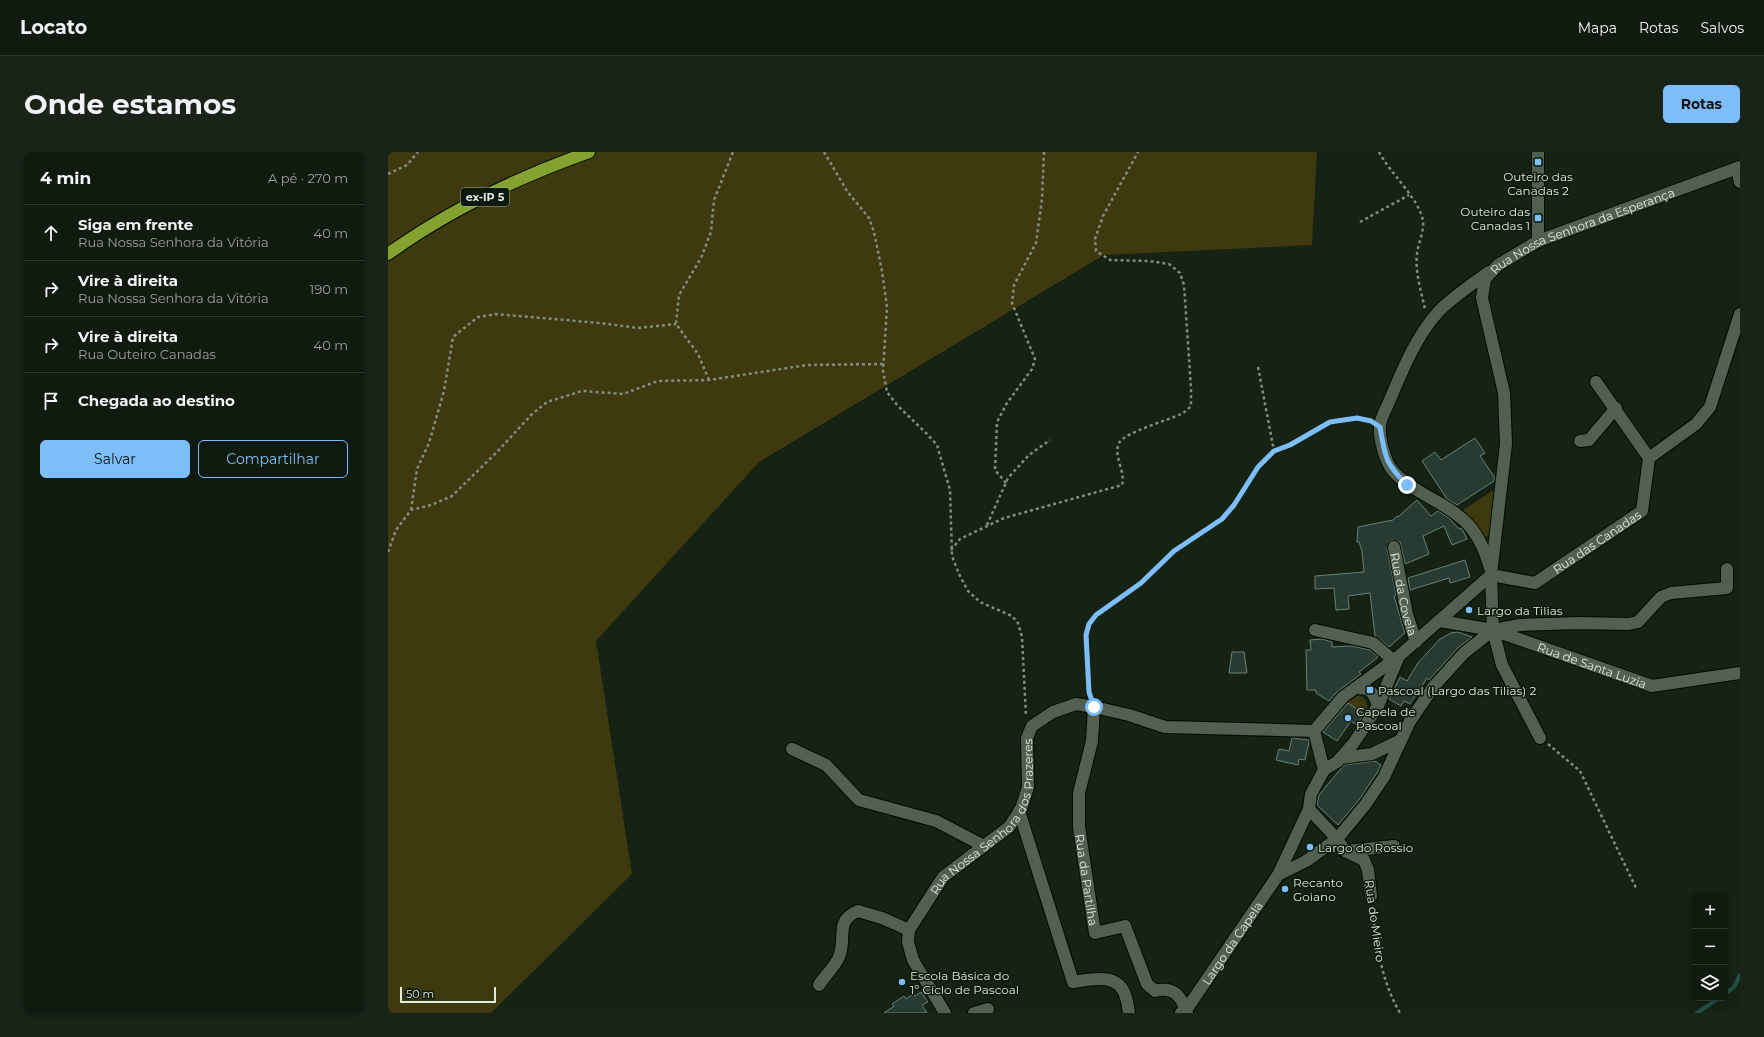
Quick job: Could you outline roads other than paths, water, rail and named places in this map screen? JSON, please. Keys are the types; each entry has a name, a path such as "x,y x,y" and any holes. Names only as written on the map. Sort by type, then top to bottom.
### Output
{"highway":[{"name":"ex-IP 5","path":"388,254 417,234 500,189 553,164 589,152"}],"street":[{"path":"1538,152 1538,241"},
{"path":"1738,168 1740,182"},
{"name":"Rua Nossa Senhora da Esperança","path":"1491,575 1506,444 1504,393 1482,298 1485,279 1498,265 1538,241 1738,168"},
{"path":"1498,265 1462,291 1439,311 1428,325 1413,350 1398,381 1380,427 1384,453 1392,470 1407,485 1462,517 1478,537 1485,551 1491,575 1493,630 1502,665 1540,738"},
{"path":"1596,382 1616,408 1649,458 1696,424 1710,407 1740,314"},
{"path":"1580,441 1588,440 1616,408"},
{"name":"Rua das Canadas","path":"1491,575 1534,583 1642,511 1649,458"},
{"name":"Rua da Covela","path":"1394,547 1407,614 1416,642"},
{"path":"1440,621 1493,630 1520,625 1579,623 1629,624 1638,622 1661,596 1671,593 1727,588 1727,569"},
{"path":"1324,770 1314,731 1343,697 1416,642 1491,575"},
{"path":"1315,630 1373,643 1396,658"},
{"path":"1278,876 1306,861 1337,839 1365,805 1384,777 1410,721 1434,686 1464,653 1493,630"},
{"name":"Rua de Santa Luzia","path":"1493,630 1652,686 1740,673"},
{"path":"1278,876 1309,809 1311,794 1324,770 1341,758 1353,744 1378,706 1396,658"},
{"path":"1355,688 1365,688 1370,690 1374,695 1378,706"},
{"name":"Rua Nossa Senhora dos Prazeres","path":"909,930 943,877 1009,827 1019,811 1028,786 1027,738 1032,726 1052,712 1076,704 1129,715 1164,727 1314,731"},
{"name":"Rua da Partilha","path":"1094,707 1092,741 1079,793 1079,827 1095,933 1126,926 1147,984 1155,991 1167,989 1174,992 1181,999 1185,1012"},
{"path":"1341,758 1372,754 1401,740"},
{"path":"792,749 826,765 859,800 936,821 984,846"},
{"path":"1309,809 1337,839 1345,851 1394,846"},
{"path":"1019,811 1073,982 1101,978 1112,980 1121,988 1126,996 1129,1013"},
{"name":"Rua do Mieiro","path":"1345,851 1364,860 1368,870 1371,896"},
{"name":"Largo da Capela","path":"1185,1012 1278,876"},
{"path":"819,985 839,957 844,922 849,915 858,911 882,918 909,930 908,942 913,960 945,1013"},
{"path":"974,1013 988,1009"}],"waterway":[{"path":"1728,992 1734,987 1740,975"},
{"path":"1697,1013 1715,1001"}],"place":[{"name":"Outeiro das Canadas 2","path":"1538,162"},
{"name":"Outeiro das Canadas 1","path":"1538,218"},
{"name":"Largo da Tilias","path":"1469,610"},
{"name":"Pascoal (Largo das Tilias) 2","path":"1370,690"},
{"name":"Capela de Pascoal","path":"1348,718"},
{"name":"Largo do Rossio","path":"1310,847"},
{"name":"Recanto Goiano","path":"1285,889"},
{"name":"Escola Básica do 1º Ciclo de Pascoal","path":"902,982"}]}
